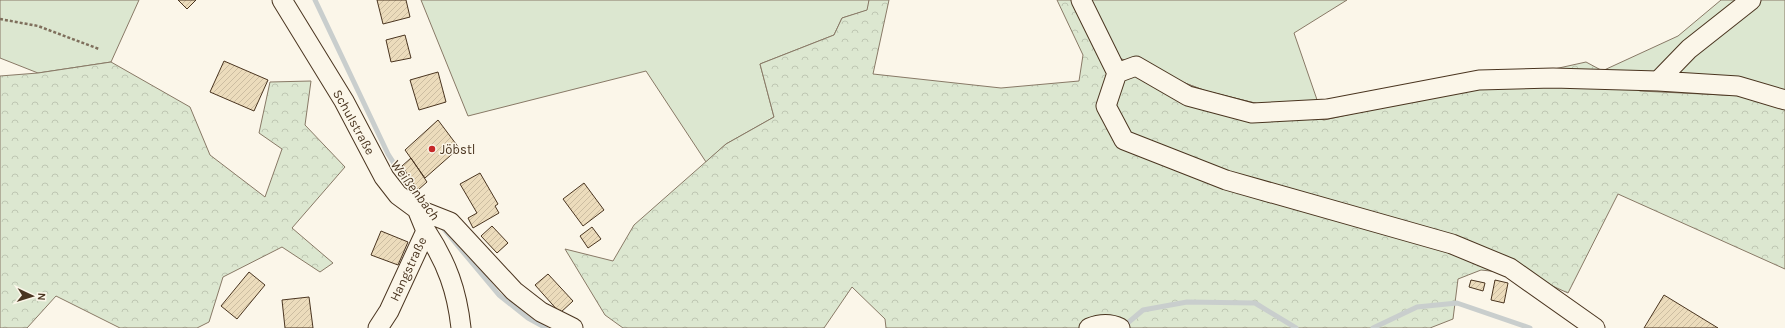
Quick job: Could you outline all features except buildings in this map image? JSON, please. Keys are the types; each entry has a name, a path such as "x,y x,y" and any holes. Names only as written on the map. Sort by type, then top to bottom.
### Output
{"street":[{"name":"Schulstraße","path":"282,0 344,101 384,177 398,195 427,213 450,222 514,291 540,312 573,328"},
{"path":"1081,0 1117,73 1106,106 1124,140 1226,180 1452,244 1510,268 1595,328"},
{"path":"1658,80 1689,49 1751,0"},
{"path":"1117,73 1136,66 1188,96 1252,113 1327,109 1479,80 1553,78 1658,80 1738,86 1785,100"},
{"name":"Hangstraße","path":"378,328 389,311 426,232 427,213"},
{"path":"426,232 440,252 452,282 458,305 460,328"},
{"path":"1089,328 1098,325 1117,327"}],"path":[{"path":"0,19 38,26 99,49"}],"green space":[{"path":"0,0 139,0 111,62 38,73 0,58"},
{"path":"421,0 869,0 868,10 842,18 834,35 760,64 774,117 726,144 706,162 646,71 468,116"},
{"path":"869,0 889,0 873,74 1001,88 1079,81 1083,55 1057,0 1078,0 1103,52 1206,91 1324,120 1586,62 1640,91 1785,98 1785,269 1618,194 1568,293 1528,275 1481,270 1458,279 1453,319 1430,328 886,328 885,319 852,287 824,328 623,328 605,315 565,249 613,261 634,225 726,144 774,117 760,64 834,35 842,18 867,10"},
{"path":"1078,0 1347,0 1294,33 1324,120 1206,91 1103,52"},
{"path":"1721,0 1785,0 1785,98 1640,91 1602,71 1678,36"},
{"path":"111,62 190,107 210,155 265,197 282,149 259,133 270,82 311,81 305,125 345,167 292,228 333,263 320,272 282,247 223,277 209,322 197,328 120,328 56,296 27,328 0,328 0,76 38,73"}],"waterway":[{"name":"Weißenbach","path":"315,0 388,154 404,179 424,204"},
{"name":"Weißenbach","path":"443,228 499,295 528,318 546,328"},
{"name":"Weißenbach","path":"1123,327 1143,310 1187,302 1255,303 1296,328"},
{"name":"Weißenbach","path":"1373,328 1417,307 1457,303 1530,328"}],"place":[{"name":"Jöbstl","path":"432,149"}]}
